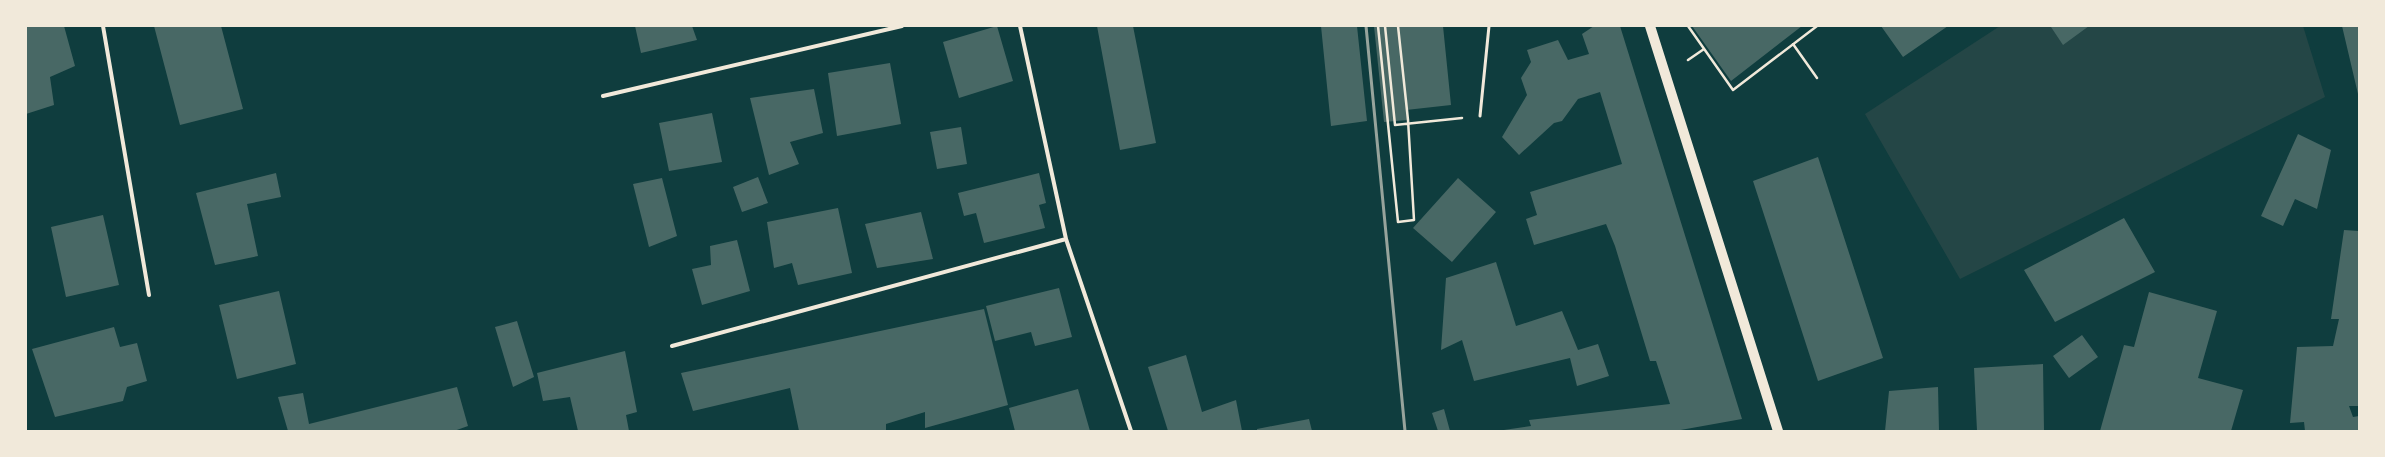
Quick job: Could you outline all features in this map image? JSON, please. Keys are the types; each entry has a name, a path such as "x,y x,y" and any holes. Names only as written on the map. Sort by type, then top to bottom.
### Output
{"main road":[{"path":"1650,26 1778,431"}],"street":[{"path":"103,26 149,296"},
{"path":"604,96 902,26"},
{"path":"1020,26 1066,239 1131,431"},
{"path":"672,346 1066,239"}],"lane":[{"path":"1480,116 1489,26"}],"path":[{"path":"1378,26 1398,222 1414,220 1408,124 1398,26"},
{"path":"1385,26 1395,125 1480,116"},
{"path":"1688,26 1733,90 1817,26"},
{"path":"1793,44 1818,78"},
{"path":"1688,60 1704,49"}],"shaded area":[{"path":"2000,26 2303,26 2325,97 1960,279 1865,114"}],"building":[{"path":"26,26 64,26 75,66 50,77 54,105 26,114"},
{"path":"154,26 221,26 243,109 180,125"},
{"path":"635,26 692,26 697,40 641,53"},
{"path":"997,26 1013,81 959,98 943,42"},
{"path":"1097,26 1133,26 1156,143 1120,150"},
{"path":"1321,26 1357,26 1367,121 1331,126"},
{"path":"1374,26 1443,26 1451,105 1406,110 1408,120 1384,122"},
{"path":"1594,26 1620,26 1742,419 1675,431 1497,431 1531,426 1529,420 1670,404 1656,361 1650,361 1615,246 1606,224 1534,245 1526,219 1537,215 1530,192 1622,164 1600,92 1578,99 1562,121 1554,123 1519,155 1502,137 1527,95 1521,78 1531,62 1527,50 1558,40 1568,60 1589,54 1582,34"},
{"path":"1692,26 1802,26 1731,81"},
{"path":"1881,26 1948,26 1903,57"},
{"path":"2089,26 2063,45 2051,27"},
{"path":"2342,26 2359,26 2359,94 2358,94"},
{"path":"890,63 901,124 837,136 828,73"},
{"path":"814,89 823,133 790,142 799,164 769,175 750,98"},
{"path":"712,113 722,162 669,171 659,123"},
{"path":"961,127 967,164 937,169 930,132"},
{"path":"2298,134 2331,150 2317,209 2295,199 2283,226 2261,216"},
{"path":"1818,157 1883,358 1818,381 1753,181"},
{"path":"276,173 281,197 247,204 258,256 215,265 196,193"},
{"path":"1039,173 1046,203 1039,205 1045,228 984,243 976,213 964,216 958,193"},
{"path":"758,177 768,203 742,212 733,187"},
{"path":"662,178 677,236 649,247 633,184"},
{"path":"1458,178 1496,212 1452,262 1413,228"},
{"path":"838,208 852,273 798,285 792,263 774,268 767,222"},
{"path":"921,212 933,259 877,268 865,224"},
{"path":"103,215 119,285 66,297 51,227"},
{"path":"2124,218 2155,272 2055,322 2024,270"},
{"path":"2344,230 2359,231 2359,406 2349,406 2353,417 2359,416 2359,431 2305,431 2304,422 2290,423 2297,347 2333,346 2339,319 2331,319"},
{"path":"737,240 750,291 702,305 692,269 711,265 710,246"},
{"path":"1496,262 1516,326 1562,311 1578,350 1598,344 1609,376 1577,386 1570,358 1474,381 1462,340 1441,350 1446,278"},
{"path":"1059,288 1072,337 1035,346 1031,332 995,341 986,306"},
{"path":"279,291 296,364 237,379 219,305"},
{"path":"2149,292 2217,311 2198,378 2243,390 2231,431 2100,431 2124,345 2134,347"},
{"path":"984,309 1008,405 925,428 925,412 886,424 886,431 799,431 790,388 693,411 681,373"},
{"path":"517,321 534,377 513,387 495,327"},
{"path":"114,327 120,347 137,343 147,381 127,387 123,401 55,417 32,349"},
{"path":"2082,335 2098,357 2069,378 2053,356"},
{"path":"625,351 637,412 626,415 629,431 578,431 570,397 543,401 537,373"},
{"path":"1186,355 1202,412 1236,400 1242,431 1168,431 1148,367"},
{"path":"2043,364 2044,431 1977,431 1974,368"},
{"path":"457,387 468,426 454,431 288,431 278,397 303,393 309,424"},
{"path":"1938,387 1939,431 1885,431 1889,391"},
{"path":"1078,389 1090,431 1015,431 1009,408"},
{"path":"1444,409 1450,431 1438,431 1432,413"},
{"path":"1309,419 1312,431 1257,431 1257,429"}],"railway":[{"path":"1366,26 1405,431"}]}
